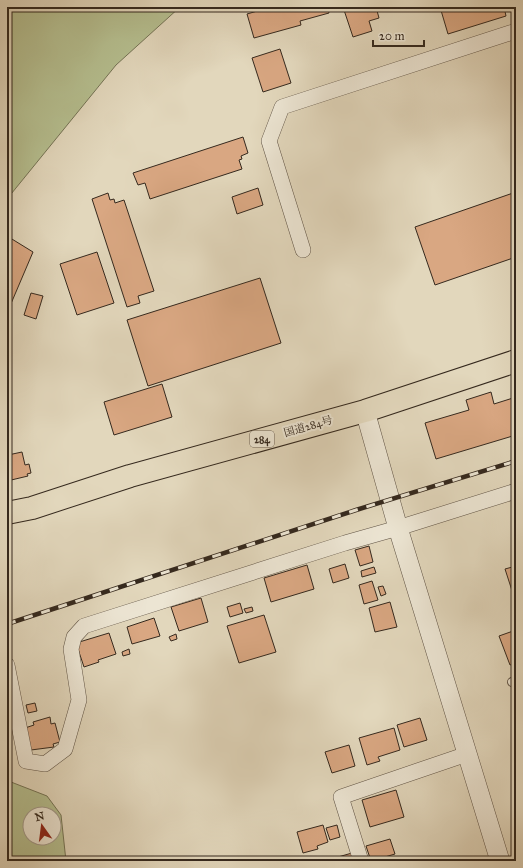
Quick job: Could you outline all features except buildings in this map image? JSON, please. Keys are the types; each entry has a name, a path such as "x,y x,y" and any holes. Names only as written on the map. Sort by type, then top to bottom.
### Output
{"highway":[{"name":"国道284号","path":"7,513 32,508 130,476 365,411 516,361"}],"street":[{"path":"303,250 269,141 282,107 516,31"},
{"path":"365,411 398,528 500,861"},
{"path":"7,665 26,762 45,764 65,749 79,700 71,649 74,637 84,626 345,542 398,528 516,490"},
{"path":"361,861 341,797 467,754"}],"green space":[{"path":"7,7 180,7 116,65 7,199"},
{"path":"7,775 11,782 47,796 54,806 22,806 22,846 62,846 62,824 66,861 7,861"}],"railway":[{"path":"7,624 356,510 516,461"}]}
